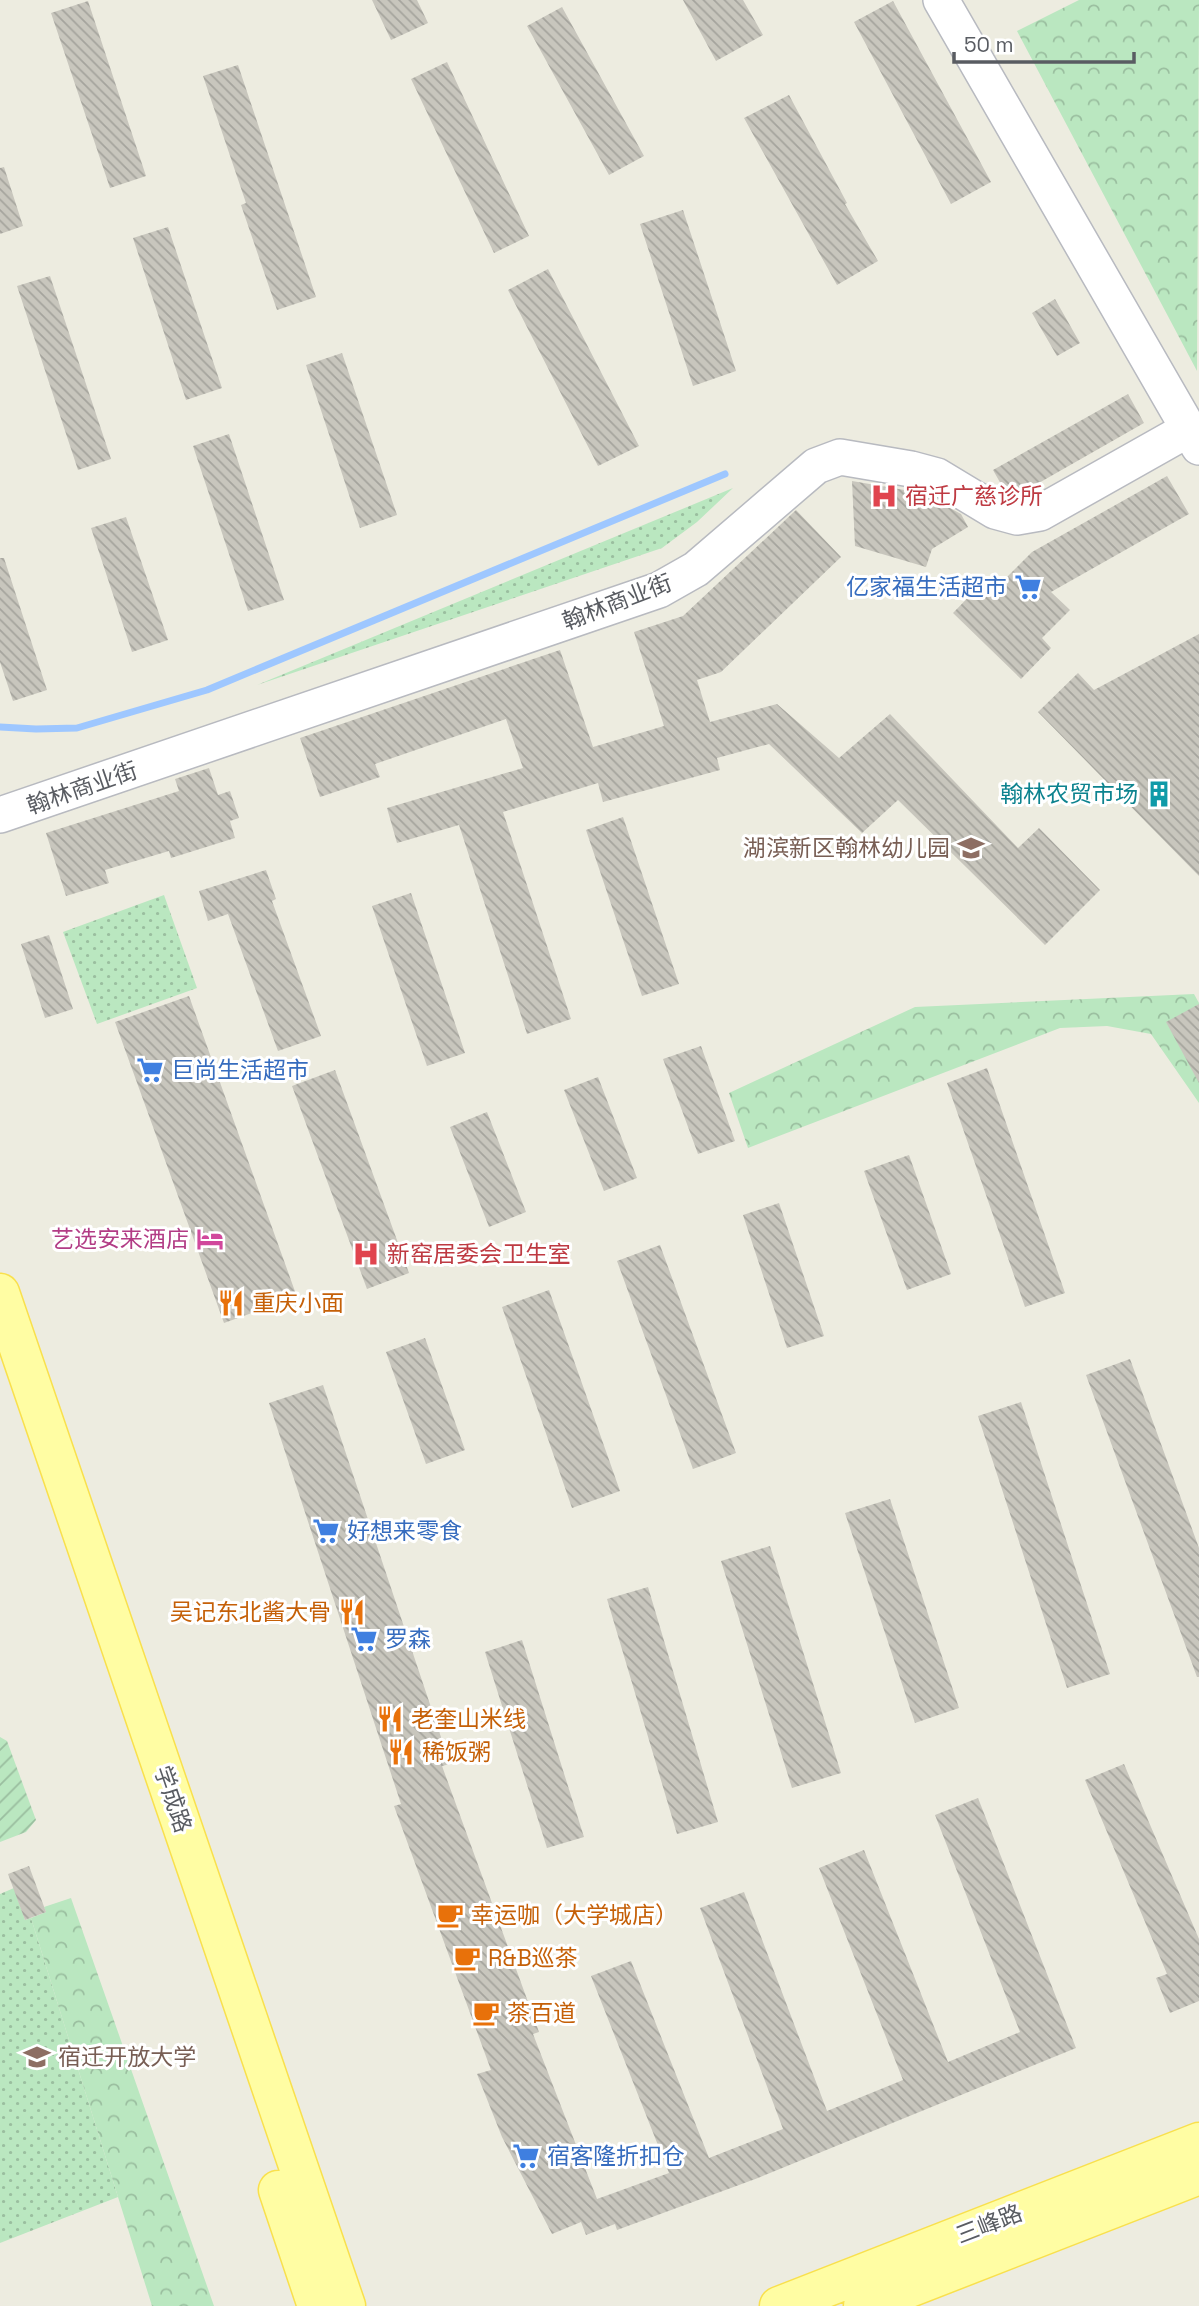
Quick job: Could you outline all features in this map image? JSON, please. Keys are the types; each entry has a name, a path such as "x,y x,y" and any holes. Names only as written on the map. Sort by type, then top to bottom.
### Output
{"main road":[{"name":"学成路","path":"0,1293 346,2306"},
{"name":"学成路","path":"0,1366 317,2306"},
{"name":"三峰路","path":"779,2306 1199,2142"},
{"name":"三峰路","path":"863,2306 1199,2175"}],"street":[{"path":"941,0 1194,438"},
{"name":"翰林商业街","path":"0,815 659,590 696,569 816,466 841,457 937,476 995,511 1017,517 1040,513 1194,438"}],"green space":[{"path":"1079,0 1199,0 1197,371 1017,31"},
{"path":"733,488 697,522 662,548 257,685"},
{"path":"164,895 197,988 97,1024 63,932"},
{"path":"1194,994 1199,1003 1199,1103 1151,1034 1107,1026 1060,1028 748,1148 729,1093 915,1007"},
{"path":"0,1737 7,1741 36,1820 26,1832 0,1842"},
{"name":"宿迁开放大学","path":"14,1888 25,1920 31,1918 118,2197 0,2243 0,1894"},
{"path":"71,1898 214,2306 152,2306 31,1918 46,1912 44,1907"}],"building":[{"path":"372,0 417,0 428,23 391,40"},
{"path":"683,0 743,0 763,35 716,61"},
{"path":"88,1 146,176 110,188 51,13"},
{"path":"893,1 991,182 951,204 854,22"},
{"path":"562,7 644,156 609,175 527,26"},
{"path":"447,62 529,236 494,253 411,79"},
{"path":"238,65 316,297 277,310 241,205 246,203 203,76"},
{"path":"789,95 847,203 845,204 878,261 837,285 744,118"},
{"path":"4,167 23,226 0,234 0,168"},
{"path":"683,210 736,371 693,386 640,224"},
{"path":"168,227 222,388 186,400 133,238"},
{"path":"548,269 639,446 598,466 508,290"},
{"path":"50,276 111,459 78,470 17,286"},
{"path":"1055,299 1080,343 1057,356 1032,313"},
{"path":"342,353 397,515 360,528 306,365"},
{"path":"1128,394 1144,423 1016,496 1006,493 993,470"},
{"path":"229,434 284,600 248,611 193,446"},
{"path":"1167,476 1189,514 1051,592 1070,610 1042,638 1051,648 1021,679 953,613 987,578 997,587 1032,552"},
{"path":"852,481 922,493 961,514 968,527 932,549 926,567 855,546"},
{"path":"796,510 841,557 721,672 697,680 710,722 777,704 839,758 890,714 1018,848 1039,828 1100,890 1045,945 898,800 862,833 769,744 717,758 720,770 603,802 598,783 503,812 571,1019 527,1034 459,825 397,843 387,808 523,768 506,719 375,764 380,777 320,797 300,738 560,650 593,747 664,726 634,632 683,616"},
{"path":"126,517 168,640 132,652 91,528"},
{"path":"0,558 4,558 47,690 13,701 0,662"},
{"name":"翰林农贸市场","path":"1199,634 1199,876 1038,712 1078,673 1094,690"},
{"path":"209,768 218,795 230,791 239,818 230,821 235,838 171,858 169,851 105,870 109,883 66,896 46,833 179,791 175,779"},
{"path":"623,817 679,984 642,996 586,830"},
{"path":"266,870 276,899 272,901 321,1036 278,1051 228,914 208,921 199,891"},
{"path":"411,893 465,1053 427,1066 372,906"},
{"path":"49,935 73,1009 45,1018 21,944"},
{"path":"189,996 297,1297 224,1323 115,1022"},
{"path":"1199,1004 1199,1083 1166,1022"},
{"path":"701,1046 735,1141 698,1154 663,1059"},
{"path":"987,1068 1065,1293 1025,1307 947,1083"},
{"path":"335,1070 409,1273 367,1289 292,1086"},
{"path":"598,1077 637,1178 604,1191 564,1090"},
{"path":"487,1112 526,1212 489,1227 450,1127"},
{"path":"909,1155 951,1274 907,1290 864,1171"},
{"path":"779,1203 824,1336 787,1348 743,1215"},
{"path":"660,1245 736,1453 693,1469 617,1261"},
{"path":"549,1290 620,1491 572,1508 502,1307"},
{"path":"425,1338 465,1450 426,1464 386,1352"},
{"path":"1130,1359 1199,1548 1199,1677 1086,1375"},
{"path":"323,1385 450,1764 442,1766 539,2032 533,2034 597,2199 669,2173 591,1976 631,1961 709,2158 783,2129 700,1908 744,1892 827,2111 903,2080 819,1868 864,1850 948,2062 1020,2032 935,1815 978,1798 1076,2048 758,2178 617,2230 615,2224 586,2235 581,2222 552,2234 502,2137 477,2074 491,2070 394,1806 401,1804 269,1403"},
{"path":"1021,1402 1110,1674 1067,1688 978,1416"},
{"path":"890,1499 959,1708 915,1723 845,1513"},
{"path":"770,1546 841,1773 792,1788 721,1561"},
{"path":"648,1587 718,1822 677,1834 607,1599"},
{"path":"522,1640 584,1837 547,1848 485,1652"},
{"path":"1124,1764 1199,1939 1199,2001 1170,2013 1156,1978 1167,1974 1085,1780"},
{"path":"29,1866 46,1912 25,1920 8,1874"}],"waterway":[{"path":"0,727 77,728 207,690 725,474"}],"place":[{"name":"宿迁广慈诊所","path":"884,496"},
{"name":"亿家福生活超市","path":"1028,587"},
{"name":"翰林农贸市场","path":"1159,794"},
{"name":"湖滨新区翰林幼儿园","path":"971,848"},
{"name":"巨尚生活超市","path":"150,1070"},
{"name":"艺选安来酒店","path":"210,1239"},
{"name":"新窑居委会卫生室","path":"366,1254"},
{"name":"重庆小面","path":"231,1303"},
{"name":"好想来零食","path":"326,1531"},
{"name":"吴记东北酱大骨","path":"352,1612"},
{"name":"罗森","path":"364,1639"},
{"name":"老奎山米线","path":"390,1719"},
{"name":"稀饭粥","path":"401,1752"},
{"name":"幸运咖（大学城店）","path":"450,1915"},
{"name":"R&B巡茶","path":"467,1958"},
{"name":"茶百道","path":"486,2013"},
{"name":"宿迁开放大学","path":"37,2057"},
{"name":"宿客隆折扣仓","path":"526,2156"}]}
